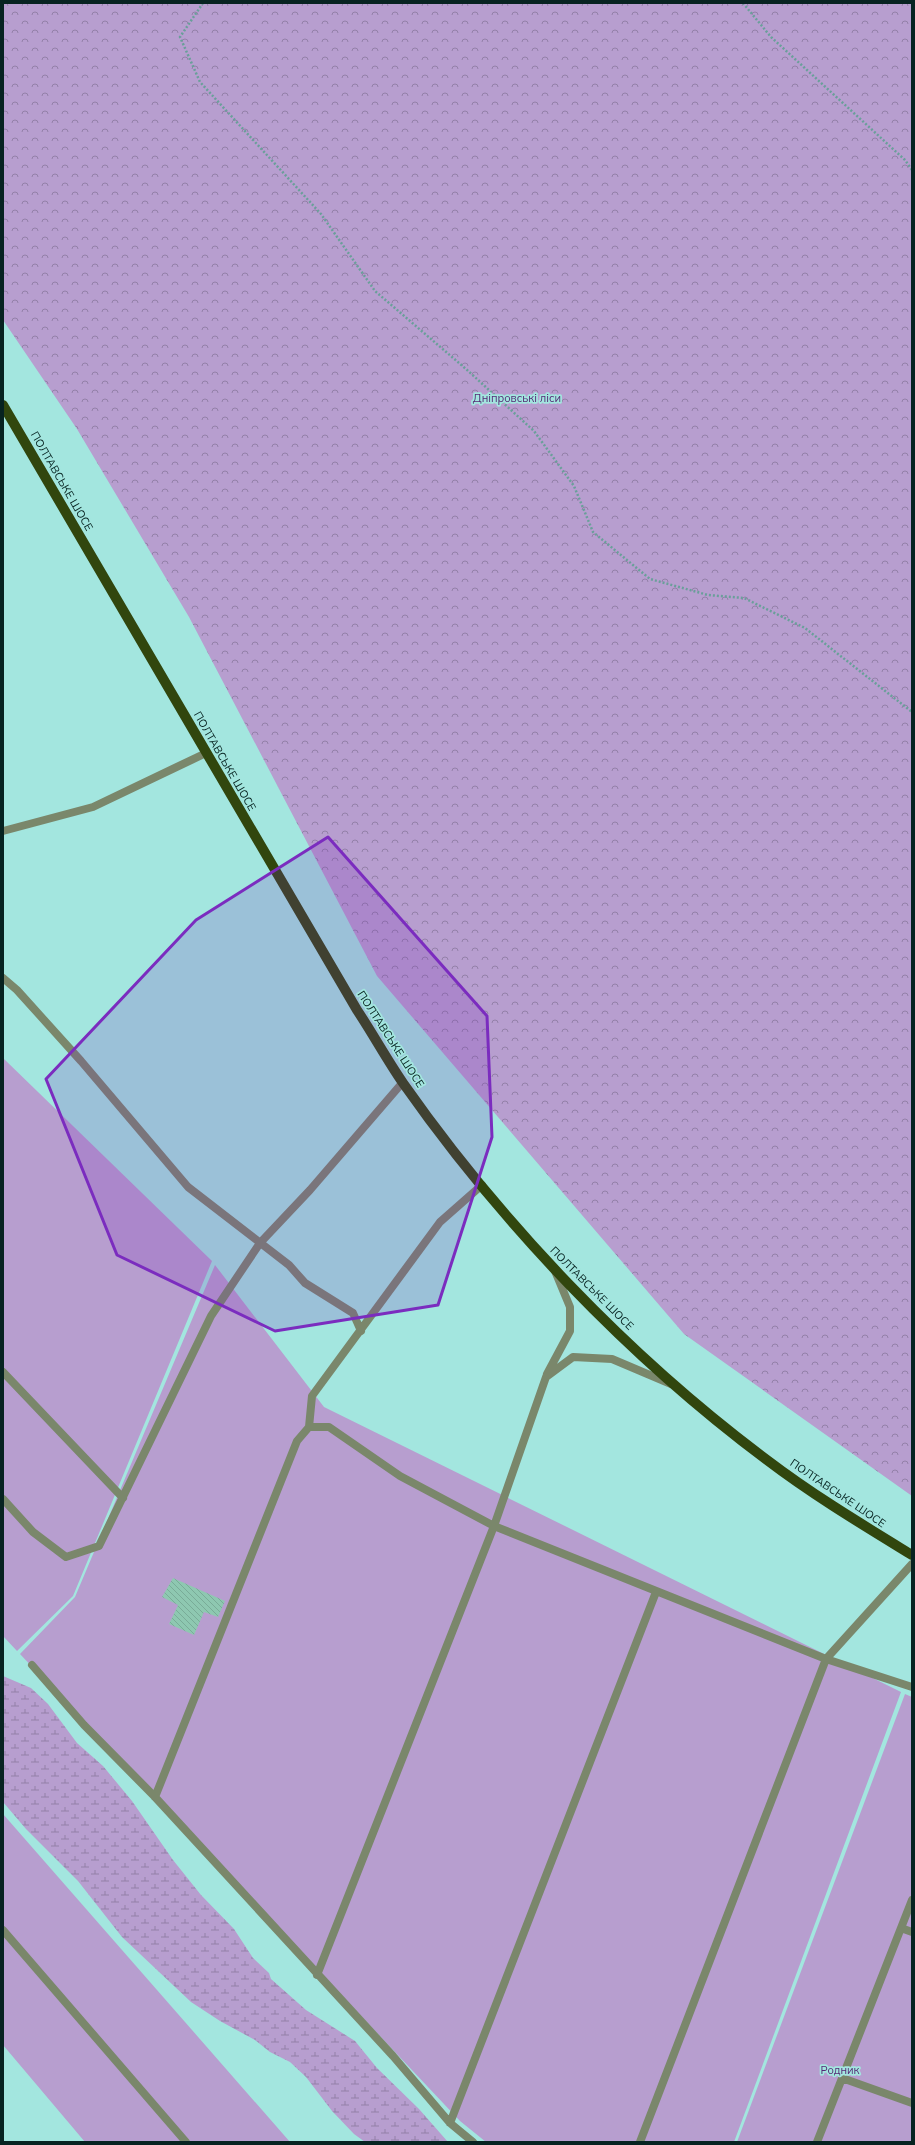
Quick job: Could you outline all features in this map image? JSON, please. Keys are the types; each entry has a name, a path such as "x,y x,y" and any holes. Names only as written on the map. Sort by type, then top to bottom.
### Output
{"main road":[{"name":"ПОЛТАВСЬКЕ ШОСЕ","path":"3,405 314,938 403,1082 482,1185 553,1266 614,1328 679,1388 767,1460 834,1507 912,1555"}],"lane":[{"path":"3,831 93,807 206,753"},
{"path":"3,978 17,990 81,1061 188,1187 289,1265 305,1283 353,1313 361,1331"},
{"path":"3,1499 33,1532 66,1556 99,1546 211,1316 260,1243 310,1190 403,1082"},
{"path":"155,1797 297,1441 309,1427 312,1396 440,1222 482,1185"},
{"path":"317,1975 494,1526 546,1377 570,1331 570,1306 553,1266"},
{"path":"546,1377 573,1357 612,1359 679,1388"},
{"path":"3,1372 123,1498"},
{"path":"309,1427 329,1427 400,1476 494,1526 826,1659 912,1687"},
{"path":"640,2142 826,1659 912,1564"},
{"path":"450,2123 656,1592"},
{"path":"32,1665 84,1725 155,1797 450,2123 473,2142"},
{"path":"817,2142 912,1900"},
{"path":"901,1928 912,1932"},
{"path":"3,1930 186,2142"},
{"path":"842,2078 912,2103"}],"path":[{"path":"203,3 180,37 200,82 321,214 375,291 466,369 534,431 574,486 593,532 650,579 708,595 744,598 805,628 912,712"},
{"path":"743,3 771,37 905,160 912,170"}],"highlighted area":[{"path":"328,837 487,1016 492,1137 438,1305 275,1331 117,1255 46,1079 196,920"}],"green space":[{"name":"Дніпровські ліси","path":"3,3 912,3 912,1496 684,1334 377,976 189,617 77,429 3,320"},
{"path":"3,1058 212,1261 73,1596 17,1651 3,1636"},
{"path":"215,1265 324,1407 901,1692 734,2142 486,2142 460,2121 20,1654 75,1597"},
{"path":"3,1676 31,1688 48,1704 77,1743 103,1766 132,1801 173,1860 201,1895 234,1929 253,1958 269,1973 271,1979 306,2010 355,2041 377,2068 419,2109 448,2142 365,2142 354,2134 332,2111 306,2077 290,2062 270,2052 255,2040 220,2021 191,2002 122,1937 78,1881 26,1829 3,1802"},
{"name":"Родник","path":"905,1694 912,1697 912,2142 737,2142"},
{"path":"3,1814 290,2142 85,2142 3,2045"}],"building":[{"path":"173,1578 225,1601 218,1617 204,1612 194,1635 169,1624 178,1605 162,1597"}]}
